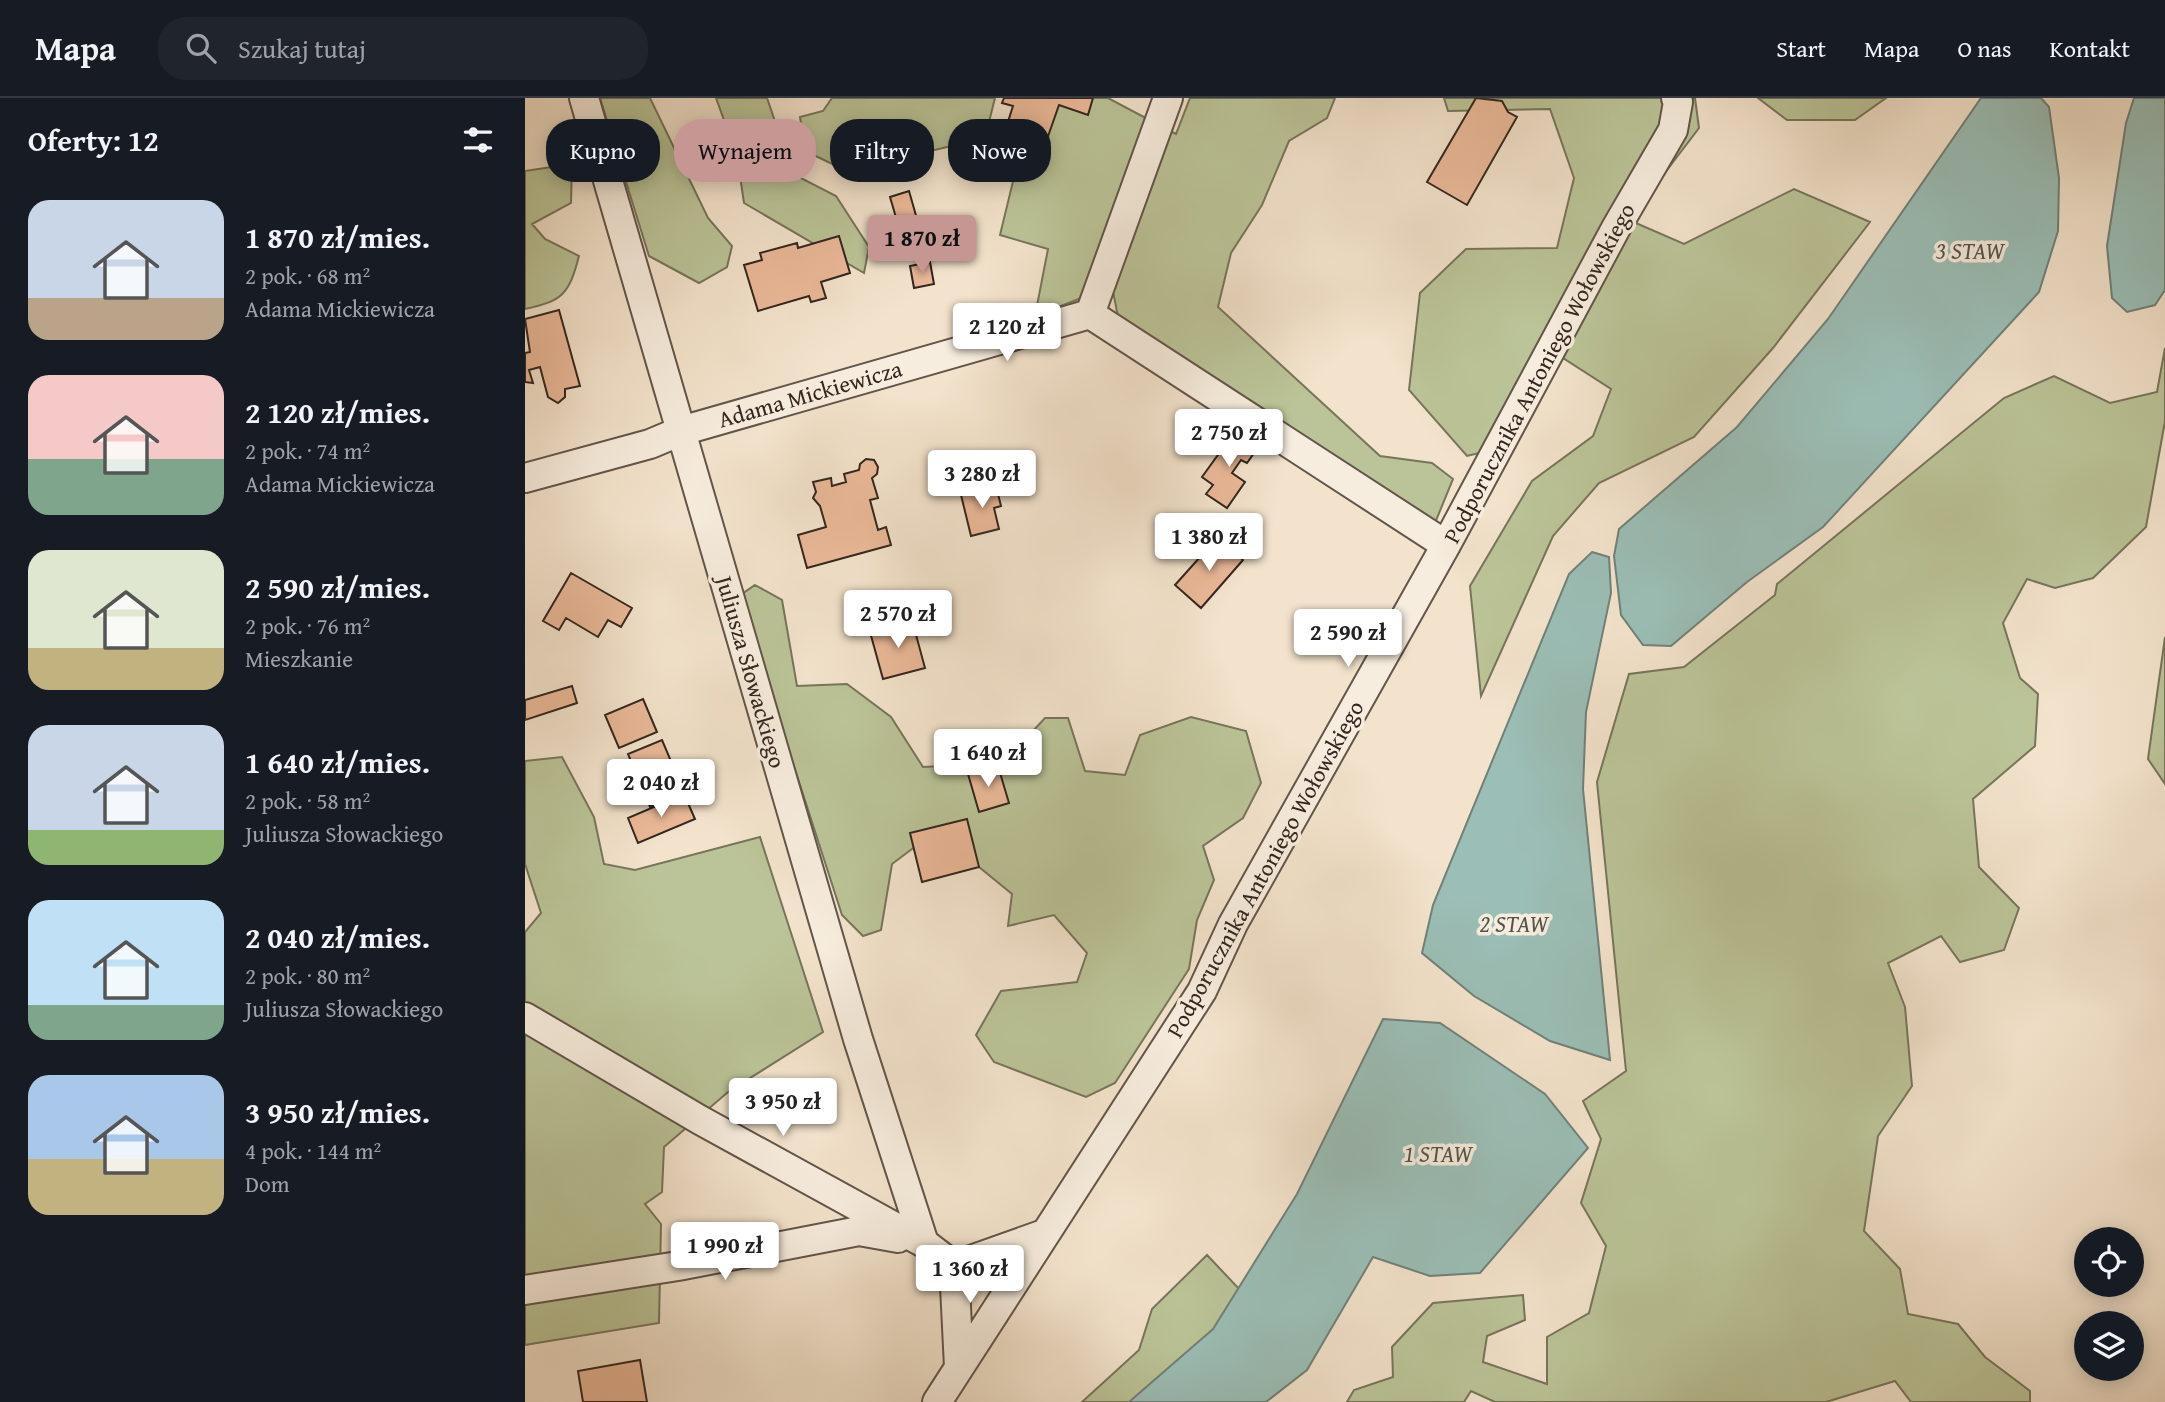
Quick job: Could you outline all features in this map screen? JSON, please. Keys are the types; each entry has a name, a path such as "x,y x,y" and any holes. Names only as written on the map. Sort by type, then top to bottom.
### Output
{"street":[{"name":"Juliusza Słowackiego","path":"584,98 858,1039 924,1243"},
{"path":"1168,98 1090,314 1447,545"},
{"name":"Podporucznika Antoniego Wołowskiego","path":"937,1402 1202,991 1233,924 1447,545 1616,228 1672,130 1678,102 1675,98"},
{"name":"Adama Mickiewicza","path":"525,478 650,444 681,432 1090,314"},
{"path":"525,1017 701,1120 924,1243 954,1266 960,1367"},
{"path":"525,1290 678,1266 859,1231 924,1243"},
{"path":"954,1266 1044,1234"}],"green space":[{"path":"600,98 650,98 674,148 674,182 691,182 708,218 732,246 727,267 699,283 649,256 626,182 660,182 660,119 607,119"},
{"path":"716,98 767,98 774,119 724,119"},
{"path":"832,98 995,98 990,119 948,119 948,147 934,150 934,119 830,119 830,163 816,156 816,119 800,117 823,111"},
{"path":"1046,98 1108,98 1176,134 1190,98 1335,98 1327,118 1289,141 1262,205 1231,253 1218,307 1380,456 1432,463 1453,479 1435,523 1118,317 1112,286 1035,316 1048,249 1000,235 1013,182 1051,182 1051,119 1042,119 1049,104"},
{"path":"1444,98 1695,98 1699,128 1629,220 1684,244 1794,189 1870,222 1773,348 1694,437 1599,483 1553,536 1481,696 1470,586 1532,481 1593,436 1611,389 1555,353 1492,450 1467,456 1409,390 1420,293 1466,249 1557,248 1574,178 1550,109 1448,111"},
{"path":"1758,98 1886,98 1855,120 1787,120"},
{"path":"546,168 546,182 572,182 571,203 532,224 545,239 579,256 572,279 563,294 548,303 525,309 525,171"},
{"path":"741,182 809,182 836,196 869,247 864,273 744,203"},
{"path":"2165,348 2165,421 2146,527 2093,578 2055,588 2027,579 2003,623 2020,678 2038,694 2035,746 1973,799 1979,867 2019,908 2004,950 1960,962 1941,936 1888,963 1905,1007 1912,1086 1878,1136 1864,1231 1900,1269 1908,1314 1958,1324 1985,1357 2030,1391 2030,1402 1911,1402 1895,1381 1826,1402 1495,1402 1471,1391 1464,1402 1347,1402 1354,1390 1393,1377 1392,1347 1433,1303 1523,1295 1525,1320 1487,1336 1483,1362 1547,1384 1547,1337 1589,1313 1606,1246 1581,1203 1601,1139 1583,1101 1626,1071 1597,782 1629,674 1684,667 1775,595 1777,584 2004,398 2054,376 2110,403 2157,392"},
{"path":"755,585 782,600 797,686 847,684 891,717 923,767 1003,763 1045,718 1068,718 1085,771 1125,775 1140,735 1191,717 1246,731 1261,783 1243,818 1203,846 1214,880 1197,920 1189,969 1115,1083 1086,1097 994,1062 976,1035 1001,991 1077,982 1087,953 1054,915 1008,926 1012,894 968,858 940,828 892,864 881,930 863,936 842,915 739,596"},
{"path":"2165,637 2165,784 2148,759"},
{"path":"562,757 594,817 604,864 635,870 760,837 823,1032 728,1092 664,1147 662,1192 645,1204 661,1224 659,1323 525,1345 525,932 541,913 525,864 525,761"},
{"path":"1207,1255 1258,1309 1160,1402 1082,1402 1139,1350 1152,1309"}],"water":[{"name":"3 STAW","path":"1981,98 2041,98 2049,107 2059,178 2058,231 2039,292 1823,527 1747,582 1671,646 1643,645 1621,615 1614,556 1619,529 1737,427 1828,319"},
{"path":"2134,98 2165,98 2165,290 2155,305 2127,312 2112,298 2107,246 2126,123"},
{"name":"2 STAW","path":"1592,552 1609,557 1611,593 1586,712 1583,789 1610,1060 1550,1041 1474,996 1422,953 1433,905 1569,574"},
{"name":"1 STAW","path":"1383,1019 1440,1023 1545,1094 1588,1148 1480,1273 1430,1276 1373,1257 1307,1370 1266,1402 1129,1402 1213,1329 1297,1194"}],"building":[{"path":"1004,98 1093,98 1088,115 1059,105 1051,128 1051,119 1009,119 1013,106 1002,103"},
{"path":"1476,98 1502,101 1508,112 1517,117 1467,205 1427,182"},
{"path":"909,191 923,240 904,245 890,197"},
{"path":"839,236 850,273 821,282 826,298 811,302 809,296 758,311 744,265 762,260 760,253 797,243 798,248"},
{"path":"930,262 934,284 914,288 910,266"},
{"path":"559,310 580,386 565,389 565,397 558,403 548,397 540,367 529,370 533,383 525,382 525,353 530,352 525,319"},
{"path":"1236,430 1259,446 1247,463 1241,460 1232,473 1245,482 1227,508 1206,494 1213,485 1202,477"},
{"path":"866,459 874,460 878,467 877,474 872,478 878,498 870,500 878,530 886,527 891,545 807,568 798,535 826,527 820,506 813,498 816,492 813,482 831,478 832,486 846,482 844,474 859,470 860,464"},
{"path":"996,486 1001,506 994,508 999,529 971,536 961,495"},
{"path":"1218,537 1243,560 1201,608 1175,585"},
{"path":"571,573 632,608 621,627 608,620 598,637 566,618 559,630 543,621"},
{"path":"912,620 925,668 883,679 870,632"},
{"path":"572,686 577,703 525,720 525,700"},
{"path":"643,699 657,732 619,748 605,715"},
{"path":"662,740 684,792 650,807 628,754"},
{"path":"998,766 1009,803 979,812 968,774"},
{"path":"684,794 695,819 638,843 628,818"},
{"path":"967,819 979,867 922,882 910,833"},
{"path":"640,1360 647,1402 583,1402 578,1371"}]}
